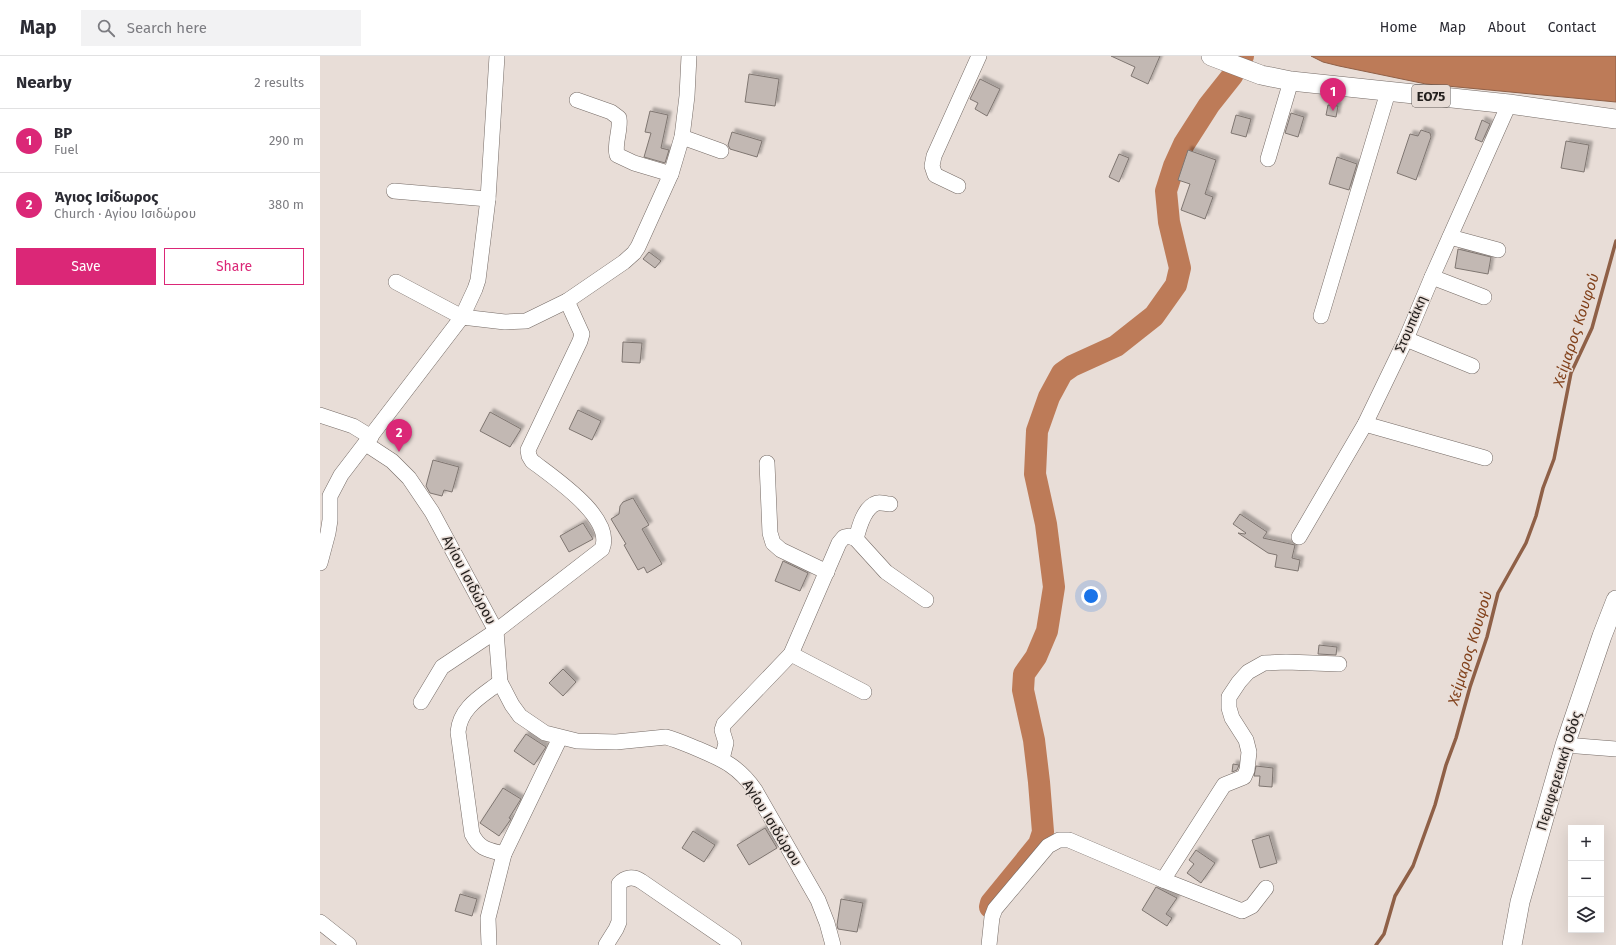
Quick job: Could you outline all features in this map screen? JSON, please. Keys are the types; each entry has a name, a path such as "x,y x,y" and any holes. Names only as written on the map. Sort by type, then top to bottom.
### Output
{"main road":[{"name":"ΕΟ75","path":"1215,58 1248,70 1291,82 1509,104 1616,119"},
{"name":"Περιφερειακή Οδός","path":"1512,945 1520,902 1565,745 1602,636 1616,600"}],"street":[{"path":"320,563 330,520 330,496 341,475 462,317 476,289 488,199 497,56"},
{"path":"396,282 462,317 506,322 526,321 567,301 624,262 638,247 671,174 682,137 687,96 689,56"},
{"path":"958,186 935,175 932,166 934,156 979,56"},
{"path":"1268,159 1291,82"},
{"path":"1321,316 1388,92"},
{"path":"577,100 611,112 618,118 619,123 615,149 617,155 634,163 671,174"},
{"name":"Στουπάκη","path":"1299,537 1365,424 1406,339 1509,104"},
{"path":"682,137 721,151"},
{"path":"394,191 488,199"},
{"path":"1450,237 1498,250"},
{"path":"1432,277 1484,297"},
{"path":"421,702 442,667 496,631 602,549 605,544 605,536 590,509 532,461 528,450 582,334 567,301"},
{"path":"1406,339 1472,366"},
{"name":"Αγίου Ισιδώρου","path":"320,415 353,426 392,461 415,485 432,512 496,631 498,676 512,705 520,716 545,733 577,742 601,743 666,737 722,759 739,771 755,790 818,900 827,922 833,945"},
{"path":"1365,424 1485,458"},
{"path":"767,463 770,532 773,543 781,550 827,572"},
{"path":"856,539 860,524 870,507 878,503 890,504"},
{"path":"722,759 726,743 722,730 724,724 791,654 839,543 844,537 849,536 856,539 886,572 926,600"},
{"path":"791,654 864,692"},
{"path":"1163,880 1224,784 1244,777 1247,770 1249,752 1246,740 1232,718 1229,708 1229,697 1239,682 1248,672 1264,663 1286,662 1339,664"},
{"path":"500,682 466,708 462,715 458,732 472,834 479,845 488,850 504,854"},
{"path":"490,945 488,918 504,854 560,738"},
{"path":"1565,745 1616,749"},
{"path":"988,945 992,917 995,909 1043,851 1053,842 1059,840 1069,840 1163,880 1242,911 1252,906 1266,888"},
{"path":"606,945 619,922 619,884 627,878 633,878 641,881 734,945"},
{"path":"320,922 349,945"}],"shaded area":[{"path":"1311,56 1616,56 1616,102 1426,84 1339,66 1323,62"}],"building":[{"path":"1111,56 1160,56 1148,84 1131,76 1135,67"},
{"path":"749,74 779,79 775,106 745,102"},
{"path":"980,79 1000,89 987,116 975,109 978,103 970,99"},
{"path":"1328,105 1338,106 1336,117 1326,115"},
{"path":"650,111 668,115 661,148 669,150 665,163 644,157 651,133 645,132"},
{"path":"1291,113 1304,117 1298,137 1285,133"},
{"path":"1236,115 1251,119 1246,137 1231,133"},
{"path":"1482,120 1490,124 1482,142 1475,139"},
{"path":"1421,130 1430,133 1431,137 1416,180 1397,173 1410,134 1418,136"},
{"path":"732,132 762,141 757,157 730,149 728,145"},
{"path":"1566,141 1589,145 1584,172 1561,168"},
{"path":"1188,150 1216,160 1205,194 1213,197 1205,219 1181,210 1190,184 1178,180"},
{"path":"1119,154 1129,158 1119,182 1109,177"},
{"path":"1337,157 1357,164 1349,190 1329,184"},
{"path":"1458,249 1491,257 1488,274 1455,268"},
{"path":"649,252 661,261 655,268 643,259"},
{"path":"623,342 642,343 640,363 622,362"},
{"path":"578,410 601,421 592,440 569,429"},
{"path":"490,412 521,429 510,447 480,431"},
{"path":"433,460 459,467 452,492 444,490 442,496 430,493 426,486"},
{"path":"633,498 649,525 642,529 662,564 647,573 644,567 638,570 624,545 626,544 611,519 619,514 620,506 623,502"},
{"path":"1240,514 1267,532 1263,538 1295,545 1292,558 1300,560 1298,571 1275,567 1277,555 1268,553 1238,533 1246,533 1233,524"},
{"path":"583,523 593,539 569,552 560,536"},
{"path":"783,561 808,573 800,591 775,581"},
{"path":"1319,645 1337,647 1336,655 1318,654"},
{"path":"563,669 576,682 563,696 549,683"},
{"path":"526,734 546,747 534,765 514,751"},
{"path":"1233,764 1239,765 1237,770 1232,772"},
{"path":"1256,766 1273,768 1272,787 1259,786 1260,776 1254,776"},
{"path":"503,788 521,799 509,818 511,819 499,836 480,823"},
{"path":"765,828 777,848 749,865 737,845"},
{"path":"693,831 715,845 704,862 682,848"},
{"path":"1269,835 1277,863 1260,868 1252,840"},
{"path":"1196,850 1215,863 1201,883 1187,873 1194,864 1189,860"},
{"path":"1156,887 1177,898 1166,914 1172,918 1167,926 1142,910"},
{"path":"460,894 477,899 472,916 455,911"},
{"path":"841,899 863,903 857,932 838,929 837,925"}],"waterway":[{"path":"990,907 991,903 1039,844 1043,832 1034,740 1023,690 1024,674 1036,657 1047,631 1054,587 1046,524 1035,474 1037,431 1049,397 1062,373 1072,366 1116,346 1154,316 1176,285 1180,268 1169,222 1166,191 1174,166 1184,144 1209,105 1232,76 1243,56"},
{"name":"Χείμαρος Κουφού","path":"1376,945 1384,934 1395,896 1413,866 1435,805 1470,687 1487,637 1498,593 1526,543 1536,516 1543,488 1554,459 1571,373 1592,328 1616,241"}],"place":[{"name":"BP","path":"1333,111"},
{"name":"Άγιος Ισίδωρος","path":"399,452"}]}
